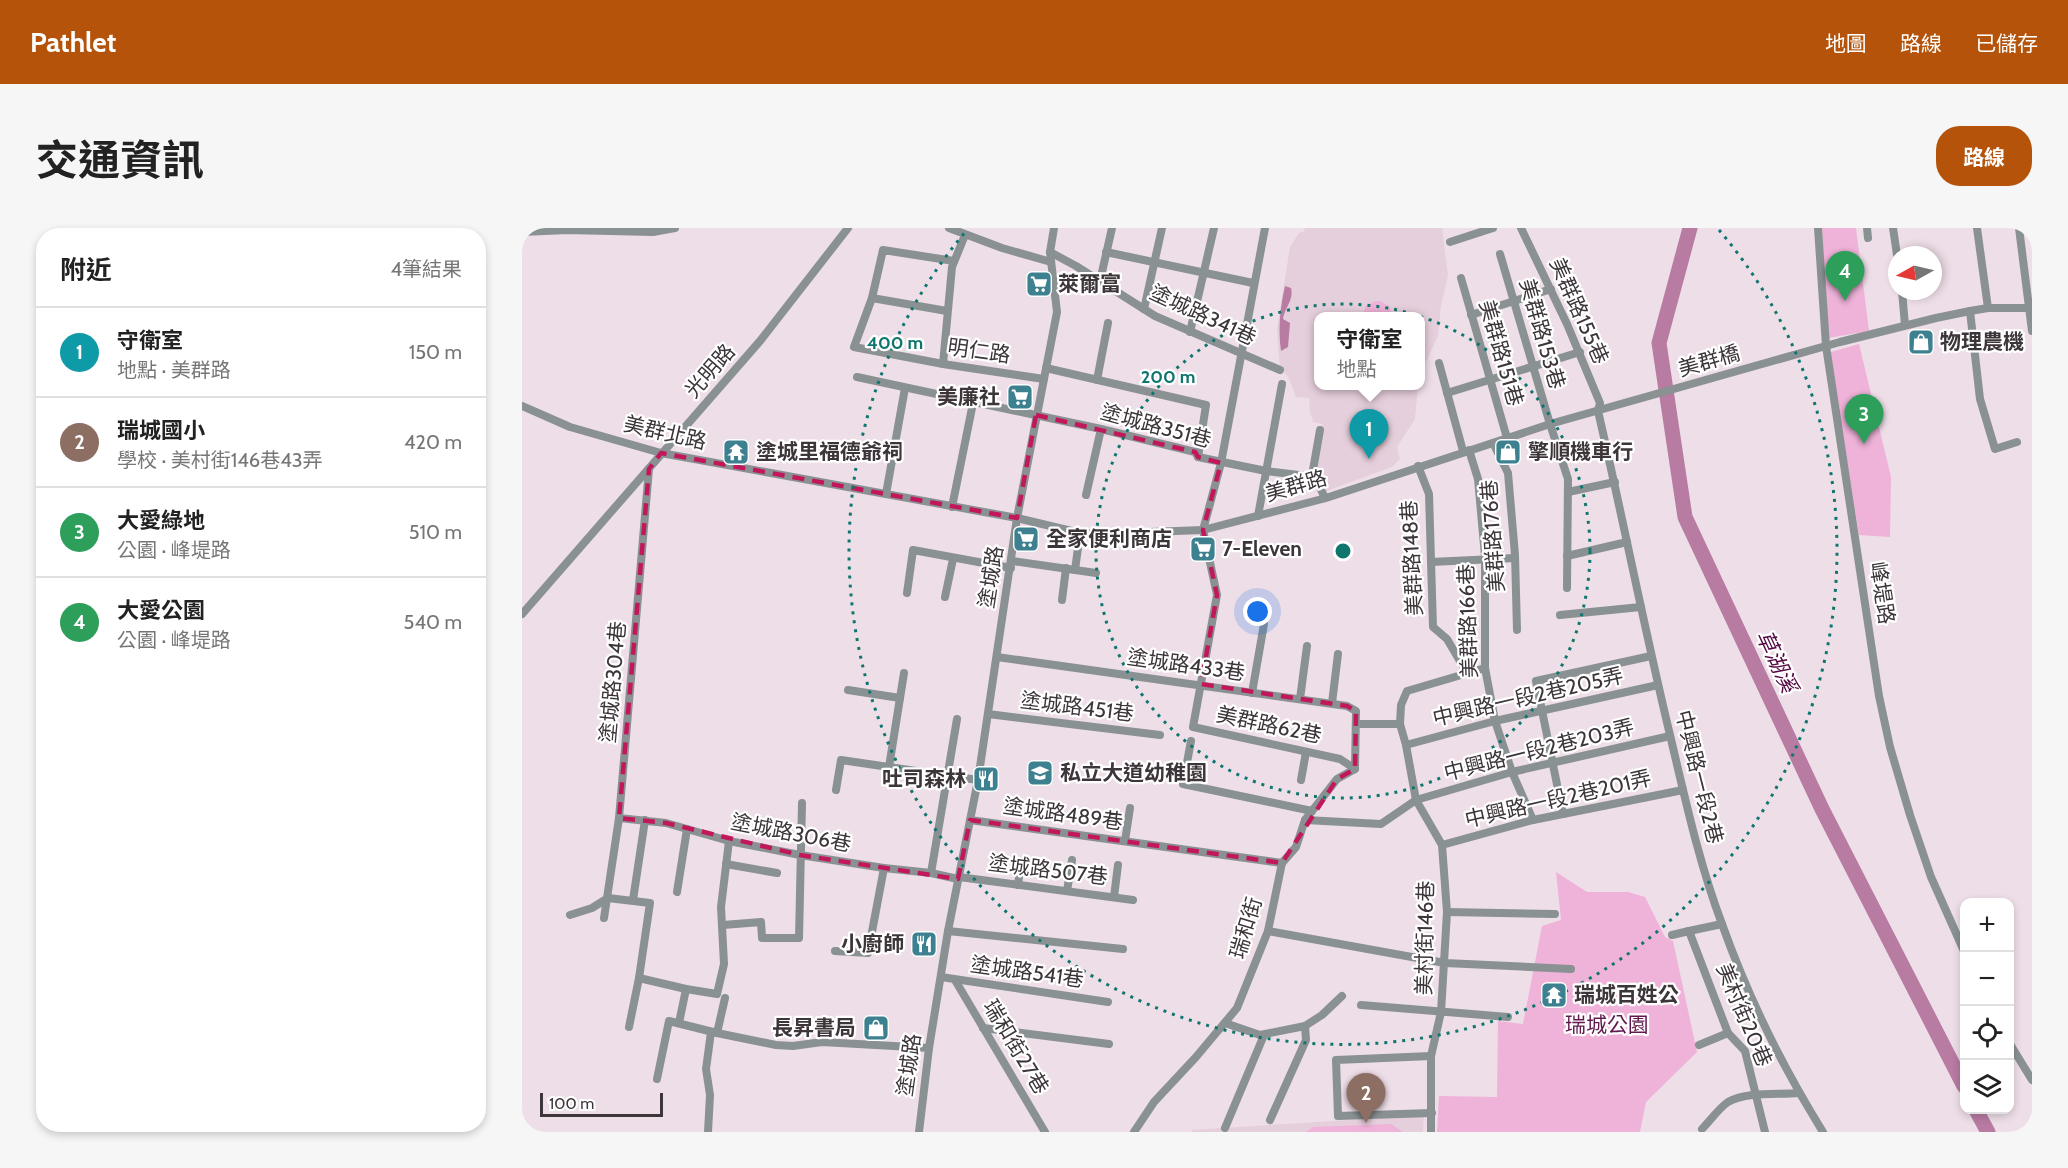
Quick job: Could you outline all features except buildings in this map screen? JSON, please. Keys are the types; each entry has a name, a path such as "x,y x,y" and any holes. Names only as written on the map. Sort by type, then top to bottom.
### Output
{"street":[{"path":"522,232 567,230 653,232 675,228"},
{"name":"光明路","path":"522,614 767,333 848,228"},
{"path":"949,228 1051,262"},
{"path":"943,364 954,261 974,228"},
{"name":"塗城路","path":"919,1132 928,1048 978,780 1017,518 1057,312 1050,252 1054,228"},
{"path":"1100,281 1112,228"},
{"path":"1144,309 1162,228"},
{"path":"1190,332 1214,228"},
{"path":"1203,531 1221,463 1265,228"},
{"path":"1450,242 1493,228"},
{"name":"美群路155巷","path":"1521,228 1580,352 1600,403 1598,411"},
{"name":"峰堤路","path":"1818,228 1826,346 1879,696 1890,747 1931,877 1960,940"},
{"path":"1867,228 1868,238"},
{"path":"1893,228 1896,246"},
{"path":"1977,228 1988,308"},
{"path":"2019,228 2031,308 2032,331"},
{"path":"947,311 872,298 883,250 954,261"},
{"name":"塗城路341巷","path":"1050,252 1144,309 1190,332 1280,370"},
{"path":"1106,252 1253,283"},
{"name":"美群路153巷","path":"1500,254 1568,479 1567,588"},
{"name":"美群路151巷","path":"1461,278 1507,438"},
{"path":"1472,315 1551,289"},
{"name":"明仁路","path":"872,298 854,347 943,364 1044,379"},
{"path":"1903,300 1905,325"},
{"name":"美群橋","path":"1611,407 1905,325 1988,308 2031,308"},
{"path":"1970,311 1980,399 1995,449 2017,442"},
{"path":"1097,380 1108,323"},
{"path":"1447,393 1580,352"},
{"name":"美群路166巷","path":"1439,363 1466,451 1478,479 1485,560 1485,668 1495,721 1512,772 1533,820"},
{"path":"1046,368 1206,405 1198,457"},
{"name":"塗城路351巷","path":"857,377 1101,429 1195,452 1198,457 1221,463 1315,477"},
{"path":"1258,516 1282,384"},
{"path":"885,494 904,388"},
{"path":"952,507 973,403"},
{"name":"美群北路","path":"522,406 570,428 661,453 1017,518"},
{"name":"美群路","path":"1017,518 1080,533 1203,531 1325,498 1493,442 1611,407"},
{"name":"中興路一段2巷","path":"1598,411 1651,656 1702,861 1722,924 1752,997 1799,1093 1823,1132"},
{"path":"1086,495 1101,429"},
{"path":"1320,430 1313,470 1325,498"},
{"name":"美群路176巷","path":"1493,442 1508,473 1515,558 1517,630"},
{"name":"美群路148巷","path":"1418,466 1429,494 1433,627 1447,639 1467,673"},
{"name":"塗城路304巷","path":"604,918 619,819 649,469"},
{"path":"1568,492 1615,482"},
{"name":"美群路62巷","path":"1203,531 1217,595 1193,727 1340,759 1354,769"},
{"path":"1075,570 1080,533"},
{"path":"1567,556 1627,542"},
{"path":"907,593 913,550 953,559 1066,568 1096,573"},
{"path":"1431,562 1515,558"},
{"path":"945,597 953,559"},
{"path":"1062,600 1066,568"},
{"path":"1560,615 1641,607"},
{"path":"1252,693 1264,624"},
{"path":"1300,699 1307,646"},
{"path":"1332,704 1338,654"},
{"path":"1563,814 1536,681 1651,656"},
{"name":"塗城路433巷","path":"997,657 1347,706 1356,711 1356,724"},
{"name":"美村街146巷","path":"1431,1132 1431,1056 1441,1012 1447,912 1442,845 1416,800 1407,745 1400,724 1401,705 1407,691 1485,668"},
{"path":"889,767 904,673"},
{"name":"中興路一段2巷205弄","path":"1407,745 1495,721 1658,685"},
{"path":"848,690 900,698"},
{"name":"塗城路451巷","path":"988,714 1160,735"},
{"path":"931,873 957,719"},
{"path":"1354,769 1356,724 1400,724"},
{"name":"中興路一段2巷203弄","path":"1305,820 1381,824 1416,800 1512,772 1670,736"},
{"path":"1191,741 1183,784 1312,811"},
{"path":"1302,780 1306,752"},
{"path":"836,790 841,760 978,780"},
{"name":"瑞和街","path":"1134,1132 1154,1102 1238,1008 1268,931 1282,862 1296,846 1305,820 1336,779 1354,769"},
{"name":"中興路一段2巷201弄","path":"1442,845 1533,820 1683,790"},
{"path":"723,925 760,922 762,938 799,938 802,803"},
{"path":"1125,841 1130,808"},
{"name":"塗城路306巷","path":"619,819 666,823 729,841 800,855 958,878"},
{"path":"633,900 645,820"},
{"name":"塗城路489巷","path":"970,820 1282,862"},
{"path":"677,892 687,829"},
{"path":"639,978 717,994 724,964 721,907 729,841"},
{"path":"1066,891 1071,860"},
{"path":"1018,885 1021,861"},
{"path":"726,864 777,873"},
{"path":"1113,897 1118,865"},
{"path":"835,951 867,953 884,868"},
{"name":"塗城路507巷","path":"958,878 1132,900"},
{"path":"570,915 592,908 608,898 650,903 629,1027"},
{"path":"1447,912 1555,914"},
{"path":"1672,935 1722,924"},
{"path":"948,931 1123,949"},
{"path":"1268,931 1445,963 1571,969"},
{"name":"美村街20巷","path":"1689,931 1728,1032 1745,1052 1765,1132"},
{"name":"塗城路541巷","path":"941,977 1108,1002"},
{"name":"瑞和街27巷","path":"955,980 1045,1132"},
{"path":"679,1023 686,989"},
{"path":"1225,1023 1260,1035 1305,1026 1322,1016 1342,996"},
{"path":"708,1132 710,1095 706,1069 725,998"},
{"path":"1360,1005 1508,1017"},
{"path":"657,1079 669,1021 776,1046 822,1042 928,1048"},
{"path":"1270,1120 1306,1040 1305,1026"},
{"path":"983,1028 1109,1044"},
{"path":"1699,1045 1728,1032"},
{"path":"1225,1128 1264,1035"},
{"path":"2014,1051 2032,1080"},
{"path":"1431,1056 1336,1060 1338,1116 1432,1113"},
{"path":"1702,1129 1728,1102 1757,1095 1799,1093"}],"highlighted area":[{"path":"1036,415 1195,452 1198,457 1221,463 1203,530 1217,595 1201,684 1347,706 1356,711 1355,769 1337,779 1282,863 970,820 958,879 800,855 666,823 619,818 649,469 661,453 1017,518"}],"shaded area":[{"path":"1305,228 1442,228 1448,275 1441,306 1438,336 1425,363 1425,312 1314,312 1314,390 1418,390 1415,419 1397,447 1400,459 1392,467 1324,492 1316,471 1323,424 1313,422 1309,398 1296,397 1288,376 1280,370 1277,329 1290,247 1299,233"},
{"path":"1285,286 1291,288 1292,292 1283,319 1290,323 1288,347 1281,351 1280,318"},
{"path":"1424,1115 1423,1132 1191,1132 1192,1130"}],"green space":[{"path":"1822,228 1856,228 1869,331 1828,338"},
{"path":"1380,301 1389,306 1391,312 1364,312 1366,306"},
{"path":"1859,344 1891,477 1890,537 1859,535 1831,352"},
{"name":"瑞城公園","path":"1556,872 1587,892 1628,892 1645,897 1665,937 1673,941 1697,1052 1646,1102 1640,1132 1437,1132 1439,1096 1497,1097 1498,1021 1523,1024 1542,926 1561,920"},
{"path":"1391,1124 1403,1132 1306,1132 1313,1127"}],"waterway":[{"name":"草湖溪","path":"1690,228 1659,343 1685,517 1822,809 1960,1078"},
{"name":"草湖溪","path":"1978,1114 1988,1132"}],"place":[{"name":"萊爾富","path":"1039,284"},
{"name":"大愛公園","path":"1845,301"},
{"name":"物理農機","path":"1921,342"},
{"name":"美廉社","path":"1020,397"},
{"name":"大愛綠地","path":"1864,444"},
{"name":"塗城里福德爺祠","path":"736,452"},
{"name":"擎順機車行","path":"1508,452"},
{"name":"守衛室","path":"1369,459"},
{"name":"全家便利商店","path":"1026,539"},
{"name":"7-Eleven","path":"1203,549"},
{"name":"私立大道幼稚園","path":"1040,773"},
{"name":"吐司森林","path":"986,779"},
{"name":"小廚師","path":"924,944"},
{"name":"瑞城百姓公","path":"1554,995"},
{"name":"長昇書局","path":"876,1028"},
{"name":"瑞城國小","path":"1366,1123"}]}
